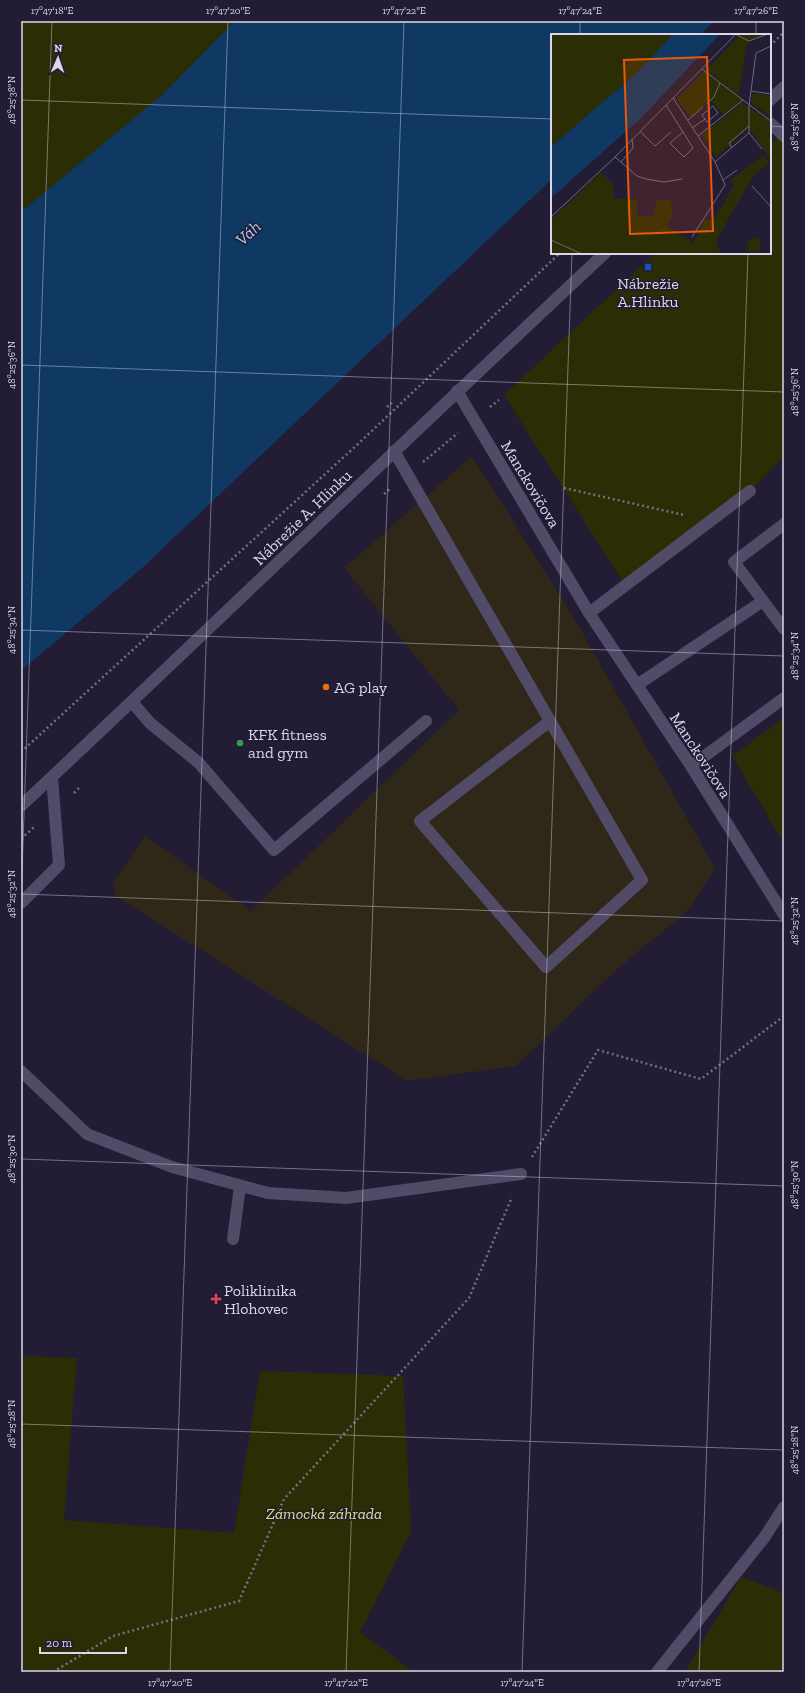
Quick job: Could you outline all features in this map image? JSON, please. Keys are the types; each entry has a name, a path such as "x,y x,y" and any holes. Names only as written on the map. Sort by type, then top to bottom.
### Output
{"street":[{"path":"771,99 784,87"},
{"path":"771,124 784,136"},
{"name":"Nábrežie A. Hlinku","path":"21,806 132,702 456,391 604,254"},
{"name":"Manckovičova","path":"456,391 589,613 691,766 784,915"},
{"path":"394,451 642,880 546,967 420,821 550,722"},
{"path":"589,613 750,491"},
{"path":"784,524 734,562 784,629"},
{"path":"637,685 763,601"},
{"path":"691,766 784,698"},
{"path":"132,702 150,723 199,763 274,850 426,721"},
{"path":"21,903 59,865 52,777"},
{"path":"21,1071 87,1134 172,1168 268,1193 346,1198 521,1174"},
{"path":"233,1239 240,1186"},
{"path":"657,1672 764,1538 784,1507"}],"path":[{"path":"771,45 784,32"},
{"path":"21,752 394,409 559,254"},
{"path":"384,494 499,400"},
{"path":"390,405 394,409"},
{"path":"564,488 691,516 703,527"},
{"path":"53,1672 112,1636 239,1601 284,1499 469,1298 521,1174 598,1050 701,1079 784,1016"}],"shaded area":[{"path":"472,456 572,614 715,868 690,909 615,971 516,1066 407,1081 116,896 113,882 145,836 251,911 459,710 344,568"}],"green space":[{"path":"21,21 235,21 162,95 21,212"},
{"path":"782,134 784,136 784,457 750,491 625,585 504,395 654,254 771,254 771,144"},
{"path":"784,718 784,843 732,756"},
{"name":"Zámocká záhrada","path":"21,1356 77,1358 64,1520 234,1533 260,1371 403,1376 411,1532 360,1632 414,1672 21,1672"},
{"path":"741,1577 784,1593 784,1672 685,1672"}],"water":[{"name":"Váh","path":"235,21 714,21 701,34 551,34 551,180 142,568 21,671 21,212 162,95"}],"place":[{"name":"Nábrežie A.Hlinku","path":"648,267"},
{"name":"AG play","path":"326,687"},
{"name":"KFK fitness and gym","path":"240,743"},
{"name":"Poliklinika Hlohovec","path":"216,1299"}]}
